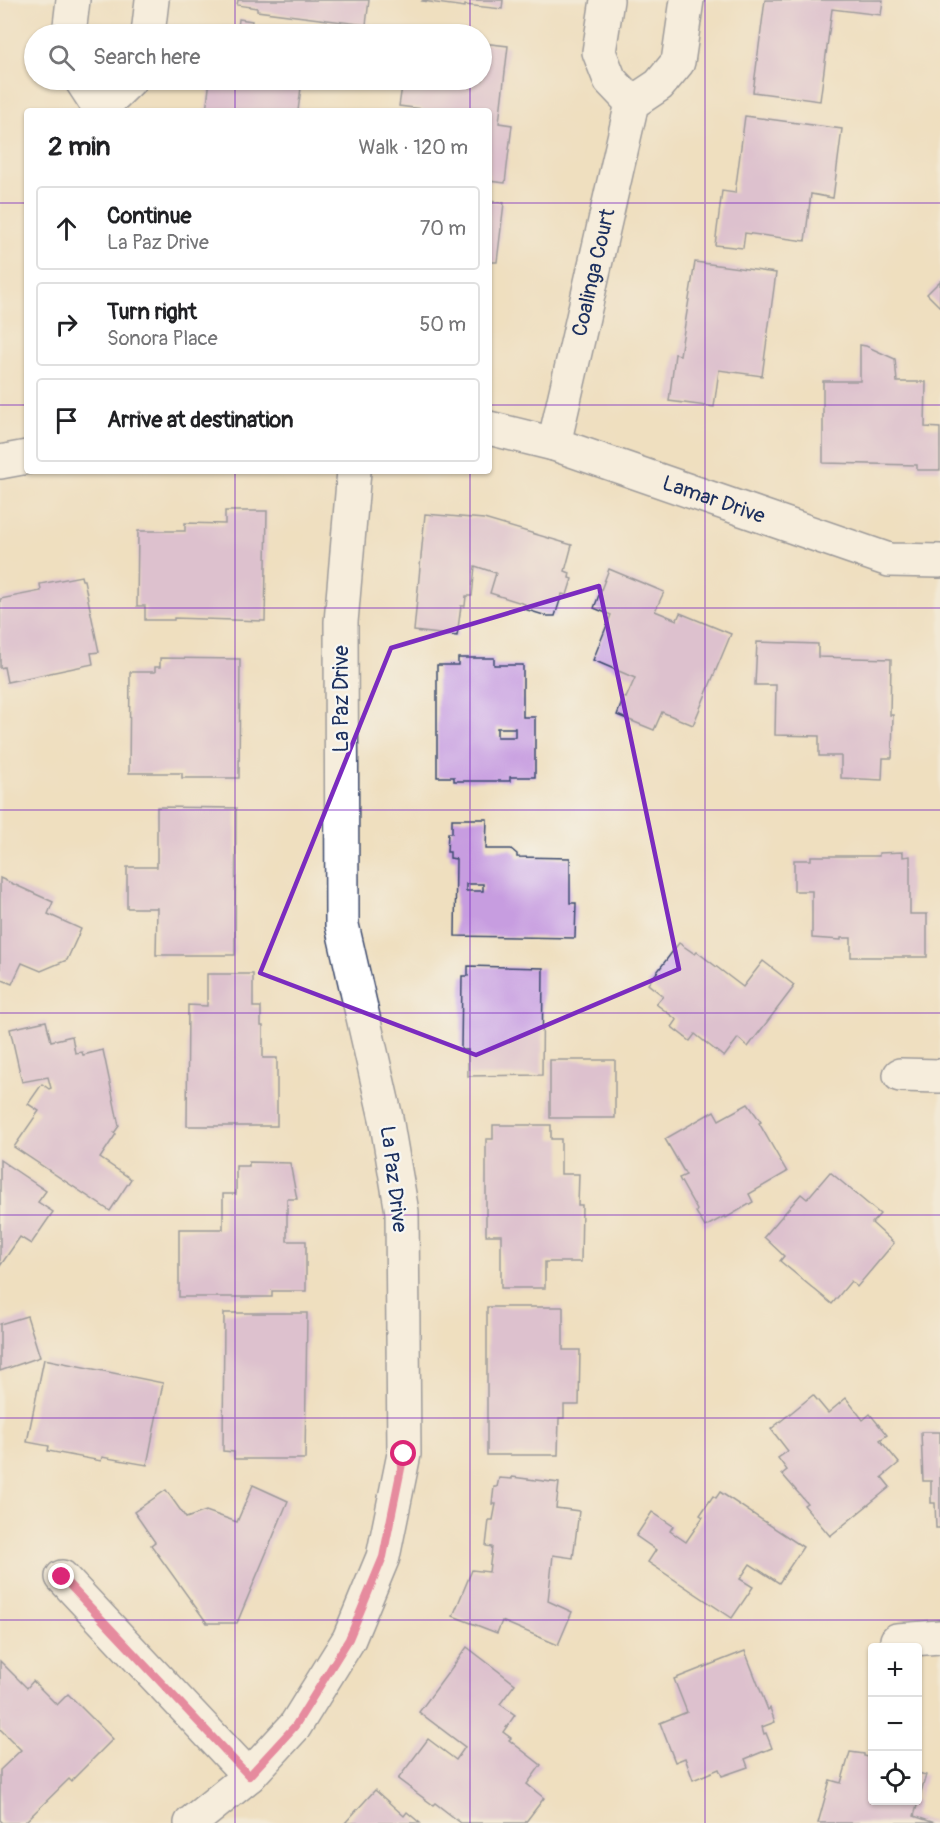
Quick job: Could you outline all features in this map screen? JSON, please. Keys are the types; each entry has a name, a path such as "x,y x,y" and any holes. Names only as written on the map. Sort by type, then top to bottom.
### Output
{"street":[{"path":"70,24 73,0"},
{"path":"149,24 152,0"},
{"path":"607,0 599,52 610,80 632,103 658,85 678,62 687,0"},
{"path":"87,90 98,108"},
{"path":"101,108 120,90"},
{"name":"Coalinga Court","path":"554,444 632,103"},
{"name":"Lamar Drive","path":"492,429 554,444 889,560 940,561"},
{"path":"0,462 24,458"},
{"name":"La Paz Drive","path":"191,1823 249,1776 295,1726 349,1639 383,1557 404,1454 402,1212 386,1118 342,925 341,622 354,474"},
{"path":"900,1075 940,1076"},
{"path":"62,1577 249,1776"},
{"path":"897,1640 940,1637"}],"highlighted area":[{"path":"599,586 679,969 476,1055 260,973 391,648"}],"building":[{"path":"238,0 369,0 366,24 257,11 257,8 237,5"},
{"path":"423,0 503,0 502,9 465,5 465,7"},
{"path":"765,0 883,0 881,15 832,9 820,101 753,92"},
{"path":"239,19 252,21 252,24 238,24"},
{"path":"492,44 508,46 499,123 512,125 505,183 492,181 492,108 399,106 401,90 492,90"},
{"path":"209,90 301,90 298,108 206,108"},
{"path":"745,116 842,129 833,198 811,194 805,241 745,233 743,248 715,245 722,191 735,193"},
{"path":"492,201 504,203 497,262 492,262"},
{"path":"695,262 776,273 762,376 719,370 714,407 669,401 675,354 680,355"},
{"path":"940,281 940,307 927,294"},
{"path":"860,345 895,359 897,382 926,382 925,427 940,428 940,470 917,470 917,465 823,463 823,381 860,381"},
{"path":"225,511 267,511 265,621 174,618 174,620 145,620 145,606 137,606 138,531 185,531 185,523 225,524"},
{"path":"425,514 484,519 572,545 565,571 570,573 569,578 572,579 567,595 562,594 555,616 524,609 525,604 490,593 496,573 475,566 472,596 466,596 465,606 461,606 457,636 414,631"},
{"path":"609,569 664,592 655,611 677,620 680,613 731,634 693,725 662,712 654,730 617,715 635,678 593,660 611,615 594,608"},
{"path":"81,576 84,580 99,652 91,653 93,664 7,682 4,667 0,668 0,599 41,591 40,584"},
{"path":"757,642 818,644 818,657 891,659 892,758 883,758 882,780 841,778 841,756 819,756 819,736 775,735 776,685 755,685"},
{"path":"160,658 240,659 239,778 182,778 182,773 129,773 130,672 155,672 155,667 160,667"},
{"path":"458,658 494,658 494,665 523,665 523,717 535,717 535,777 510,777 510,781 454,781 454,777 437,777 437,665 458,665","holes":["497,728 515,728 515,737 497,737"]},
{"path":"157,807 236,808 235,955 156,955 157,908 127,908 127,867 157,867"},
{"path":"452,819 487,819 486,849 511,849 517,857 570,858 570,903 576,903 575,938 455,936 456,859 450,858 450,852 447,852 448,833 452,833","holes":["466,884 483,884 483,891 466,891"]},
{"path":"903,852 903,857 910,856 910,914 927,914 927,957 851,957 851,938 841,938 841,940 812,938 812,891 794,891 794,860 811,860 811,856 879,856 879,853"},
{"path":"0,878 53,902 48,914 81,929 67,960 41,971 22,963 12,984 0,979"},
{"path":"679,943 695,954 697,952 743,987 763,961 794,985 748,1047 738,1038 724,1057 695,1034 690,1041 672,1027 677,1020 656,1004 663,996 648,984"},
{"path":"468,966 543,968 542,1075 468,1076 468,1050 461,1050 462,976 468,976"},
{"path":"207,974 253,974 253,1007 261,1007 263,1058 277,1058 277,1126 187,1126 188,1005 207,1006"},
{"path":"46,1021 51,1041 72,1036 75,1053 82,1052 83,1055 103,1050 119,1126 100,1158 131,1179 110,1211 14,1147 39,1111 28,1104 42,1084 51,1088 48,1077 22,1082 10,1029"},
{"path":"550,1060 615,1060 615,1118 550,1118"},
{"path":"748,1104 761,1122 759,1123 787,1172 749,1194 753,1202 705,1227 679,1178 686,1175 665,1139 714,1111 719,1120"},
{"path":"493,1125 551,1125 551,1139 561,1139 561,1174 579,1174 578,1205 582,1205 581,1262 545,1262 545,1288 501,1288 501,1235 486,1235 486,1139 493,1139"},
{"path":"0,1160 46,1191 38,1202 53,1212 31,1244 20,1237 0,1266"},
{"path":"249,1162 290,1163 297,1199 287,1199 287,1241 306,1241 306,1291 272,1291 272,1297 179,1297 179,1229 223,1229 223,1194 236,1194 236,1166 249,1166"},
{"path":"830,1172 880,1214 872,1223 894,1243 857,1287 851,1281 832,1304 780,1261 784,1256 764,1237 801,1194 807,1199"},
{"path":"487,1307 563,1307 563,1350 580,1350 579,1405 564,1405 564,1418 559,1418 558,1455 487,1455"},
{"path":"224,1313 307,1313 305,1459 234,1459 234,1452 223,1451"},
{"path":"27,1316 40,1357 0,1371 0,1324"},
{"path":"44,1359 163,1383 147,1465 102,1457 101,1461 48,1451 49,1446 27,1442"},
{"path":"813,1395 828,1413 846,1398 863,1420 870,1414 887,1435 880,1440 899,1463 882,1477 890,1487 830,1536 804,1505 807,1503 782,1474 787,1470 778,1458 788,1451 771,1429"},
{"path":"921,1432 940,1432 940,1528 936,1528 935,1503 931,1503 931,1481 923,1481"},
{"path":"512,1477 559,1483 556,1508 579,1511 573,1558 553,1555 548,1601 572,1612 558,1645 502,1621 497,1633 453,1616 472,1570 489,1572 492,1547 486,1546 489,1520 493,1520 496,1504 492,1504 494,1487 497,1487 499,1478 512,1479"},
{"path":"253,1485 288,1501 237,1623 207,1623 151,1545 155,1542 134,1512 166,1490 186,1518 206,1511 237,1522"},
{"path":"720,1492 803,1547 779,1583 750,1564 740,1579 753,1587 732,1618 648,1562 656,1550 636,1536 652,1512 673,1526 670,1531 686,1542 703,1517 700,1515 713,1496 716,1498"},
{"path":"467,1647 515,1684 500,1704 515,1715 503,1732 511,1738 509,1740 541,1765 527,1784 544,1798 525,1823 461,1823 398,1779 428,1739 456,1760 465,1747 419,1712"},
{"path":"745,1651 775,1722 762,1727 772,1748 745,1759 748,1767 722,1776 719,1769 693,1780 685,1758 675,1762 660,1723 687,1712 674,1679"},
{"path":"0,1661 27,1688 33,1681 57,1705 68,1694 113,1739 24,1823 3,1823 0,1820 0,1770 21,1750 0,1729"},
{"path":"850,1752 864,1754 868,1757 868,1805 917,1805 914,1816 935,1823 818,1823 830,1780 841,1783"},
{"path":"922,1774 926,1775 922,1789"},
{"path":"375,1790 404,1816 407,1812 420,1823 345,1823"}],"route":[{"path":"62,1577 249,1776 295,1726 349,1639 383,1557 404,1454"}]}
